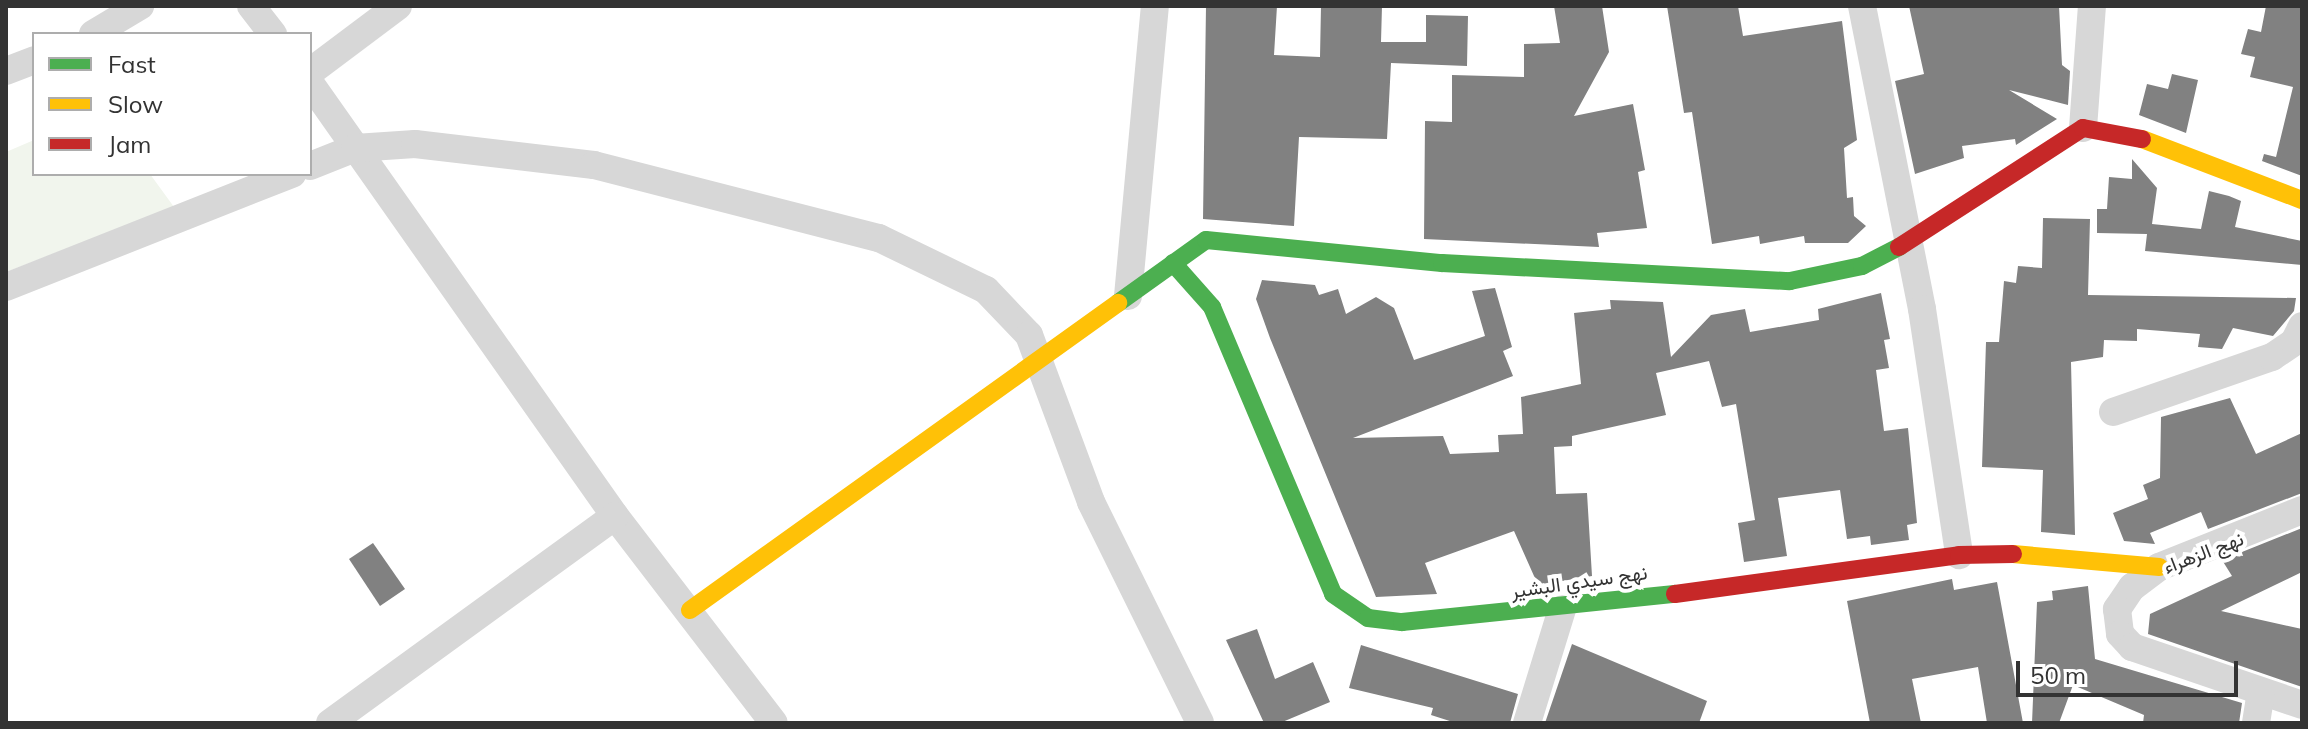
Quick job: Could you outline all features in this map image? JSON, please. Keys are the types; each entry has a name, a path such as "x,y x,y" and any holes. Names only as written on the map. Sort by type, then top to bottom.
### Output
{"street":[{"path":"96,32 140,6"},
{"path":"251,6 271,32"},
{"path":"312,70 398,6"},
{"path":"1128,296 1155,6"},
{"path":"1862,6 1908,243 1959,555"},
{"path":"2083,128 2092,6"},
{"path":"312,86 615,516 774,723"},
{"path":"690,610 1206,240 1442,263 1790,281 1862,266 1908,243 2083,128 2120,131 2302,200"},
{"path":"312,165 355,148 415,144 594,165 879,238 986,290 1029,335 1103,529 1200,723"},
{"path":"6,287 287,176"},
{"name":"نهج سيدي البشير","path":"1173,263 1212,307 1333,594 1348,608 1383,622 1562,609 1959,555 2048,554 2159,567"},
{"path":"2113,412 2272,357 2294,342 2302,326"},
{"name":"نهج الزهراء","path":"2261,693 2132,647 2120,634 2117,609 2132,587 2159,567 2302,510"},
{"path":"330,723 615,516"},
{"path":"1527,723 1562,609"},
{"path":"2256,723 2261,693 2302,705"}],"shaded area":[{"path":"32,141 32,176 151,176 174,207 6,272 6,152"}],"building":[{"path":"1206,6 1277,6 1274,55 1320,57 1321,6 1382,6 1381,42 1426,42 1426,15 1468,16 1467,66 1391,63 1387,139 1299,137 1294,226 1203,219"},
{"path":"1554,6 1602,6 1609,52 1574,116 1633,104 1645,170 1638,172 1647,228 1597,233 1599,247 1424,239 1425,121 1452,122 1452,75 1524,77 1524,44 1560,43"},
{"path":"1667,6 1738,6 1743,36 1842,21 1857,140 1844,148 1847,198 1853,197 1854,216 1866,226 1848,243 1805,243 1804,236 1760,244 1759,236 1712,244 1692,112 1684,113"},
{"path":"1909,6 2059,6 2062,65 2070,71 2068,105 2009,90 2057,119 2016,145 2015,139 1962,146 1964,158 1915,174 1895,81 1924,74"},
{"path":"2266,6 2302,6 2302,176 2262,161 2264,154 2276,157 2293,87 2250,77 2255,57 2241,54 2248,29 2261,32"},
{"path":"2172,74 2198,80 2186,133 2139,115 2147,84 2168,89"},
{"path":"2132,159 2157,188 2152,224 2201,229 2209,191 2229,196 2241,201 2235,227 2302,241 2302,265 2145,251 2147,234 2097,233 2097,209 2107,209 2109,177 2132,179"},
{"path":"2043,218 2090,219 2088,295 2296,298 2294,311 2273,336 2233,328 2222,349 2198,347 2200,334 2137,329 2137,341 2104,340 2103,357 2071,362 2075,535 2041,532 2043,470 1982,467 1986,342 1999,342 2004,281 2016,283 2018,266 2042,268"},
{"path":"1262,280 1315,285 1319,295 1338,289 1346,314 1376,297 1394,308 1414,360 1485,336 1472,291 1495,288 1512,347 1503,351 1513,376 1353,438 1443,436 1450,454 1499,452 1498,435 1523,434 1521,397 1581,384 1574,313 1611,309 1610,300 1663,302 1671,357 1711,315 1745,309 1750,332 1819,320 1818,309 1881,293 1890,339 1884,340 1889,368 1876,370 1884,431 1908,428 1917,523 1907,525 1909,540 1871,545 1870,536 1847,539 1840,490 1778,498 1787,556 1744,562 1738,523 1755,520 1736,404 1722,407 1709,361 1656,373 1666,415 1572,436 1572,446 1554,447 1556,494 1587,493 1592,576 1538,585 1514,531 1425,563 1437,594 1376,597 1270,338 1256,299"},
{"path":"2230,398 2256,454 2302,433 2302,493 2208,529 2201,512 2150,533 2155,544 2124,541 2113,513 2148,499 2143,485 2160,478 2161,417"},
{"path":"2302,528 2302,572 2221,611 2302,629 2302,687 2148,634 2150,614 2232,576 2222,560"},
{"path":"373,543 405,589 380,606 349,559"},
{"path":"1952,579 1954,590 1997,582 2023,723 1987,723 1978,667 1912,679 1921,723 1870,723 1847,601"},
{"path":"2088,586 2095,659 2242,703 2239,723 2143,723 2144,715 2073,685 2059,723 2032,723 2037,602 2053,600 2052,591"},
{"path":"1257,629 1275,679 1313,662 1330,702 1280,723 1264,723 1226,640"},
{"path":"1572,644 1707,701 1699,723 1545,723"},
{"path":"1361,645 1518,694 1510,723 1456,723 1431,715 1433,708 1349,688"}],"traffic: fast":[{"path":"1118,303 1206,240 1442,263 1790,281 1862,266 1899,247"},
{"path":"1173,263 1212,307 1333,594 1368,618 1402,622 1675,594"}],"traffic: slow":[{"path":"2142,139 2302,200"},
{"path":"690,610 1118,303"},
{"path":"2013,554 2159,567"}],"traffic: jam":[{"path":"1899,247 2083,128 2142,139"},
{"path":"1675,594 1959,555 2013,554"}]}
